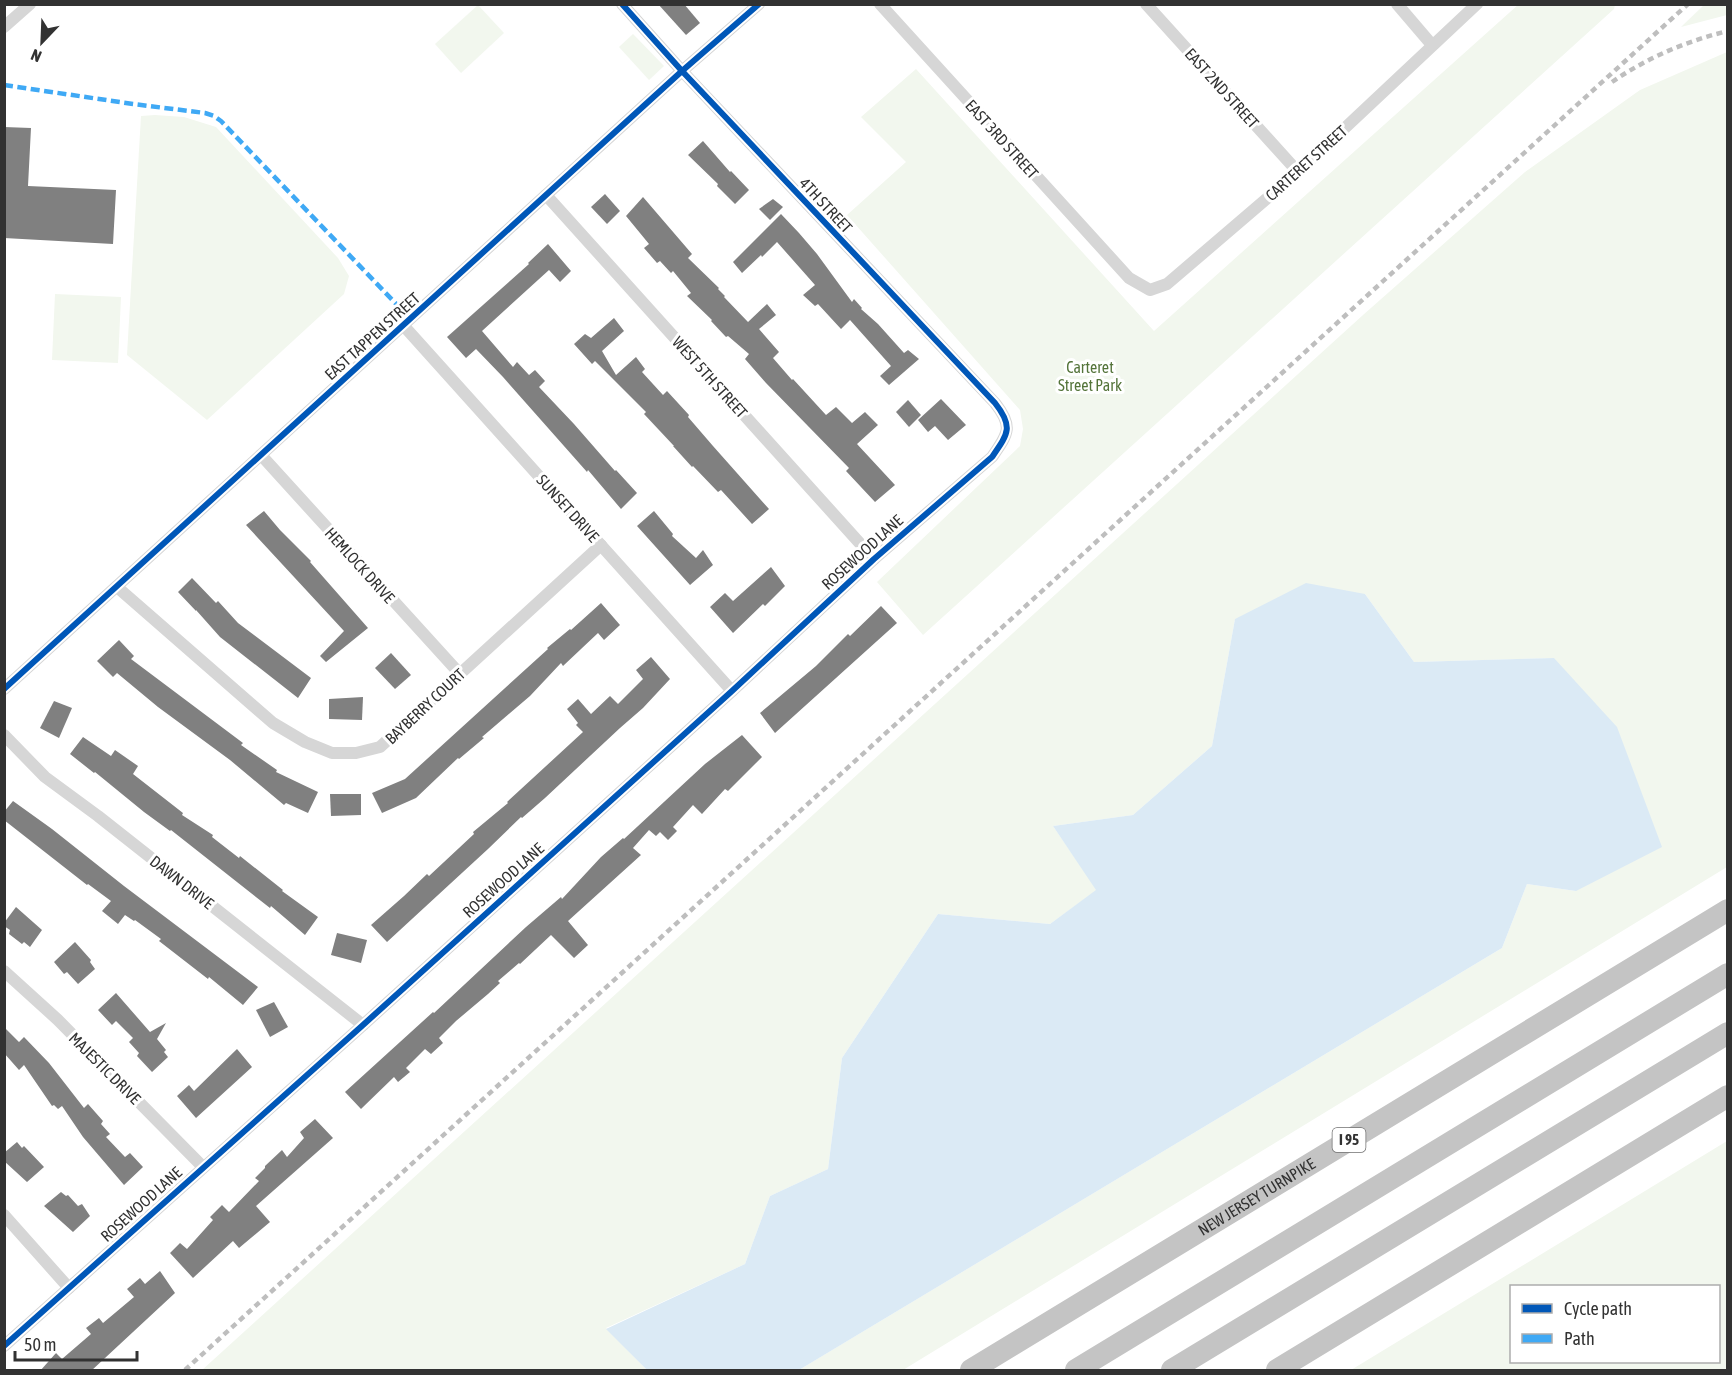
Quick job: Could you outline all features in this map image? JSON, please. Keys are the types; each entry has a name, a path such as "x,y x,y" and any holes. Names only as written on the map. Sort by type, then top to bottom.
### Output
{"highway":[{"name":"NEW JERSEY TURNPIKE","path":"971,1371 1728,910"},
{"path":"1076,1371 1728,974"},
{"path":"1172,1371 1728,1033"},
{"path":"1277,1371 1728,1096"}],"street":[{"path":"4,27 30,4"},
{"name":"4TH STREET","path":"622,4 682,71 995,403 1006,417 1006,425"},
{"name":"EAST TAPPEN STREET","path":"4,689 682,71 759,4"},
{"name":"EAST 3RD STREET","path":"880,4 1125,274"},
{"name":"EAST 2ND STREET","path":"1146,4 1298,172"},
{"path":"1397,4 1432,45"},
{"name":"CARTERET STREET","path":"1125,274 1150,290 1167,284 1298,172 1477,4"},
{"name":"WEST 5TH STREET","path":"546,195 874,559"},
{"name":"SUNSET DRIVE","path":"403,325 732,691"},
{"name":"ROSEWOOD LANE","path":"4,1346 363,1025 732,691 874,559 992,457 1006,436 1006,425"},
{"name":"HEMLOCK DRIVE","path":"261,455 460,674"},
{"name":"BAYBERRY COURT","path":"117,587 273,723 305,742 332,753 356,753 380,747 600,545"},
{"name":"DAWN DRIVE","path":"4,735 45,777 98,816 363,1025"},
{"name":"MAJESTIC DRIVE","path":"4,971 58,1020 203,1167"},
{"path":"4,1215 69,1288"}],"green space":[{"name":"Carteret Street Park","path":"1519,4 1615,5 1614,9 923,635 877,582 1020,446 1023,429 1020,410 847,215 906,162 861,117 916,69 1154,331"},
{"path":"478,5 504,33 461,73 435,44"},
{"path":"1704,5 1727,5 1727,15 1681,27"},
{"path":"633,34 664,66 649,80 619,47"},
{"path":"1727,52 1727,867 903,1370 799,1370 1502,948 1527,884 1576,891 1554,658 1414,662 1365,594 1235,619 1212,746 1133,815 1053,826 1097,890 1050,924 938,914 842,1058 828,1169 770,1196 745,1264 606,1328 647,1370 202,1370 1363,315 1525,172 1640,90"},
{"path":"141,116 184,117 216,127 338,258 349,276 344,294 207,420 127,355"},
{"path":"55,294 121,297 118,363 52,360"},
{"path":"1727,1141 1727,1370 1351,1370"}],"shaded area":[{"path":"1306,583 1365,594 1414,662 1554,658 1617,727 1662,847 1576,891 1527,884 1502,948 799,1370 647,1370 606,1329 745,1264 770,1196 828,1169 842,1058 938,914 1050,924 1096,890 1053,826 1133,815 1212,746 1235,619"}],"building":[{"path":"658,4 684,4 700,23 686,35"},
{"path":"4,127 31,128 28,186 116,190 113,244 4,238"},
{"path":"703,141 749,190 735,204 688,155"},
{"path":"605,194 620,211 607,224 591,207"},
{"path":"643,197 692,254 688,258 719,288 724,297 748,322 767,304 776,315 759,329 779,352 773,358 826,415 836,407 852,423 865,412 878,425 857,444 895,485 875,502 846,471 849,468 745,359 749,354 728,336 726,337 687,296 691,293 673,271 671,273 660,261 657,263 644,248 649,244 626,216"},
{"path":"773,199 783,207 770,220 759,209"},
{"path":"781,214 817,254 852,302 854,299 904,353 908,350 919,359 889,385 880,376 891,366 850,320 841,329 818,304 815,306 803,295 815,285 777,242 742,273 733,262"},
{"path":"548,244 571,271 560,282 549,270 482,331 513,367 517,362 529,375 535,370 545,381 539,387 637,493 621,509 476,349 466,358 447,337 529,264"},
{"path":"614,318 624,331 602,351 616,375 636,357 645,369 642,372 663,395 667,391 689,415 688,417 769,509 752,524 721,490 718,492 692,467 644,414 646,412 595,361 592,364 574,344 585,334 591,338"},
{"path":"941,399 966,425 948,440 935,426 928,432 918,420"},
{"path":"908,400 921,415 909,427 896,412"},
{"path":"264,511 311,561 368,628 326,662 320,656 344,631 246,525"},
{"path":"654,511 673,534 672,536 696,558 703,550 713,565 690,585 637,526"},
{"path":"771,567 785,586 733,633 710,607 725,593 733,601"},
{"path":"192,578 238,623 311,678 298,698 220,637 178,592"},
{"path":"601,603 620,625 604,640 598,633 563,666 561,663 530,696 482,737 484,738 458,758 416,798 382,813 372,793 405,779 547,648"},
{"path":"881,606 897,623 775,733 760,713 816,666 848,634 850,636"},
{"path":"119,640 134,656 131,659 243,743 241,745 277,770 276,772 318,792 308,813 286,803 284,805 230,760 158,707 117,673 113,677 97,661"},
{"path":"391,653 411,675 395,689 375,668"},
{"path":"651,657 670,679 643,708 545,798 521,817 387,942 371,925 427,874 429,876 474,834 473,832 508,803 583,732 567,709 578,699 591,714 610,696 618,704 643,679 636,670"},
{"path":"363,697 362,720 329,719 329,699"},
{"path":"54,701 72,708 59,738 40,728"},
{"path":"742,735 762,757 728,791 725,789 702,814 693,805 673,827 677,831 668,840 660,832 656,836 649,830 633,848 641,855 568,921 588,945 574,958 551,935 456,1021 439,1038 443,1043 431,1054 425,1049 406,1068 410,1072 398,1082 394,1077 361,1109 345,1092 526,927 561,897 562,899 601,857 624,839 705,764"},
{"path":"83,737 111,756 115,750 138,766 133,774 183,813 182,815 213,835 212,837 318,917 305,935 271,906 270,908 70,754"},
{"path":"330,794 361,794 361,815 331,816"},
{"path":"13,801 258,987 243,1005 135,920 125,915 118,924 102,911 111,901 4,820 4,812"},
{"path":"16,907 42,930 30,947 9,934 10,930 4,926"},
{"path":"337,933 367,940 361,963 331,955"},
{"path":"75,942 91,960 95,969 78,984 67,972 64,974 54,962"},
{"path":"116,993 150,1032 166,1023 157,1039 166,1050 164,1052 168,1057 152,1072 137,1056 139,1053 129,1042 133,1038 116,1021 112,1025 98,1010"},
{"path":"274,1002 288,1027 270,1037 256,1010"},
{"path":"4,1027 19,1042 24,1037 49,1063 84,1108 88,1104 103,1121 101,1124 110,1134 106,1137 125,1157 130,1153 143,1167 124,1185 83,1137 62,1106 58,1109 52,1106 24,1065 19,1070 4,1053"},
{"path":"237,1049 252,1067 196,1118 177,1096 189,1085 194,1091"},
{"path":"315,1119 333,1138 256,1206 270,1222 239,1248 233,1241 193,1278 170,1253 180,1243 187,1249 213,1220 210,1217 222,1205 229,1212 259,1181 255,1178 265,1166 282,1150 287,1157 304,1138 300,1132"},
{"path":"17,1142 22,1148 24,1146 44,1167 27,1182 4,1161 4,1153"},
{"path":"61,1192 68,1195 78,1206 82,1204 90,1216 73,1232 44,1206"},
{"path":"160,1271 175,1293 91,1371 40,1371 56,1353 62,1359 91,1334 86,1328 99,1318 103,1323 134,1297 127,1289 140,1278 145,1284"}],"railway":[{"path":"185,1370 1688,4"},
{"path":"1612,82 1667,51 1728,31"}],"marked path":[{"path":"4,85 214,116 400,308"}],"cycle path":[{"path":"4,1346 363,1025 732,691 874,559 992,457 1005,436 1007,430 1005,418 995,403 682,71 622,4"},
{"path":"4,689 682,71 759,4"}]}
